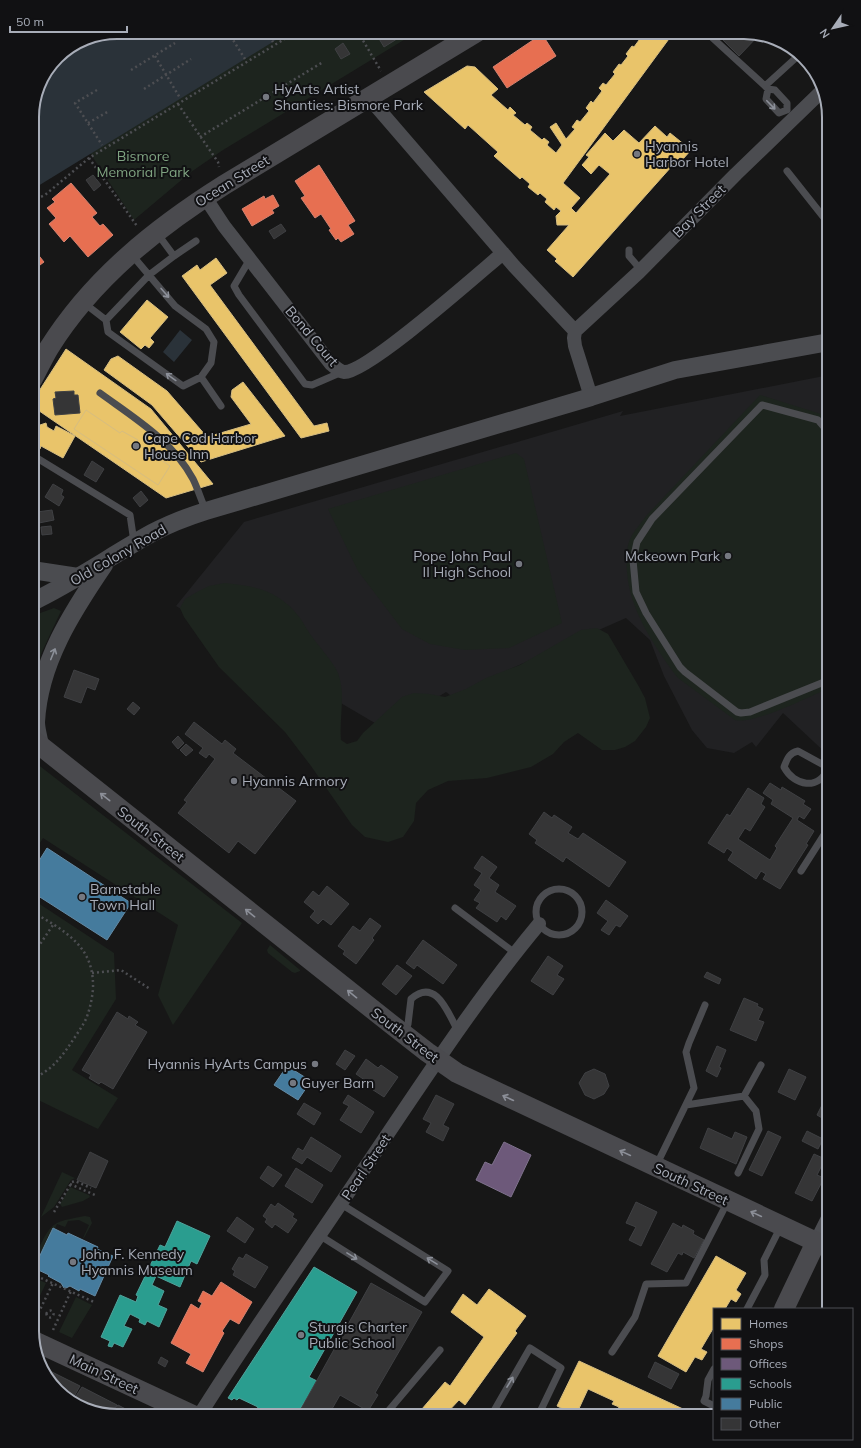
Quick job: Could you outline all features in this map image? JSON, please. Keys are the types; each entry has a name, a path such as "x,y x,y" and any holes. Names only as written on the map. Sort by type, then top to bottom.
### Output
{"main road":[{"name":"Ocean Street","path":"39,367 49,348 83,302 130,253 151,235 224,185 466,39"},
{"name":"South Street","path":"39,745 404,1034 457,1073 822,1245"},
{"path":"785,1308 822,1247"},
{"name":"Main Street","path":"39,1335 182,1409"}],"street":[{"name":"Bay Street","path":"575,331 641,270 746,164 790,114 818,93"},
{"path":"369,98 503,253 575,331 575,346 591,397"},
{"name":"Bond Court","path":"205,197 224,226 331,364 336,369 343,372 349,371 367,362 393,344 503,253"},
{"name":"Old Colony Road","path":"39,598 176,521 206,511 591,397 675,370 822,344"},
{"path":"39,706 43,683 54,650 72,614 107,560"},
{"path":"39,571 78,577"},
{"name":"Pearl Street","path":"204,1409 319,1235 458,1031 515,953 539,924"}],"lane":[{"path":"714,39 766,88 775,90 787,103 790,114 779,113 766,99 766,88 796,58"},
{"path":"787,171 822,215"},
{"path":"151,235 174,256"},
{"path":"106,320 148,275 196,240"},
{"path":"629,250 630,256 641,270"},
{"path":"83,302 106,320 108,332 183,386 201,377 211,363 214,342 206,329 176,306 130,253"},
{"path":"250,259 234,286 239,295 305,384 312,385 343,372"},
{"path":"201,377 221,406"},
{"path":"100,392 156,435 181,460 193,480 206,511"},
{"path":"822,425 818,420 762,405 652,519 637,542 633,560 636,592 640,602 680,667 737,712 750,712 822,683"},
{"path":"39,459 130,515 134,544"},
{"path":"822,765 798,751 791,753 784,766 786,771 797,780 810,784 822,779"},
{"path":"801,871 822,838"},
{"path":"557,889 565,890 578,898 582,913 577,926 572,931 558,935 544,930 539,924 536,917 538,901 549,891 557,889"},
{"path":"455,908 515,953"},
{"path":"404,1034 408,1024 411,998 417,993 428,991 439,998 447,1009 458,1031"},
{"path":"656,1167 694,1088 686,1052 705,1005"},
{"path":"744,1096 761,1065"},
{"path":"686,1105 744,1096"},
{"path":"738,1173 759,1129 756,1111 744,1096"},
{"path":"612,1352 635,1318 646,1284 686,1283 728,1201"},
{"path":"319,1235 425,1302 448,1271 341,1204"},
{"path":"748,1308 765,1275 764,1260 781,1226"},
{"path":"495,1409 530,1348 560,1368 541,1409"},
{"path":"390,1409 440,1350"},
{"path":"713,1370 708,1380 704,1401 713,1406"}],"path":[{"path":"233,39 246,59"},
{"path":"39,198 45,195 89,158 285,39"},
{"path":"362,39 389,86"},
{"path":"131,70 175,43"},
{"path":"154,56 180,98"},
{"path":"144,89 191,59"},
{"path":"200,137 323,62"},
{"path":"97,90 75,103 102,146"},
{"path":"178,104 218,162 224,185"},
{"path":"88,123 110,110"},
{"path":"89,158 151,235"},
{"path":"39,916 66,933 81,947 86,955 92,973 92,995 86,1019 58,1061 46,1072 39,1076"},
{"path":"39,945 53,924"},
{"path":"92,973 121,970 150,989"},
{"path":"54,1212 70,1184 75,1181 91,1188"},
{"path":"70,1184 95,1195"},
{"path":"39,1277 94,1302"},
{"path":"39,1313 53,1283"},
{"path":"52,1331 71,1291"},
{"path":"40,1309 47,1312 50,1311 58,1318"}],"shaded area":[{"path":"117,39 278,39 39,185 39,112 42,97 49,78 58,66 74,52 87,45"},
{"path":"180,330 192,340 174,362 163,352"},
{"name":"Pope John Paul II High School","path":"822,376 822,749 783,713 756,747 752,742 734,753 707,748 692,730 664,676 650,640 626,618 508,670 470,710 446,692 385,729 176,606 244,522 623,411 620,416"}],"green space":[{"name":"Bismore Memorial Park","path":"276,39 405,39 223,150 191,172 134,220 90,153"},
{"name":"Mckeown Park","path":"760,395 821,414 822,691 767,714 754,718 735,720 678,678 643,625 637,612 629,586 626,563 628,547 630,539 646,516"},
{"path":"516,453 524,459 562,623 509,648 465,650 430,644 402,629 358,571 328,509"},
{"path":"225,583 257,588 276,596 292,609 300,618 338,673 342,689 341,740 347,744 357,741 363,733 402,697 414,693 445,697 466,689 486,678 520,665 581,630 597,628 608,634 645,698 650,718 646,727 635,741 625,747 615,750 602,750 578,733 564,742 553,754 531,767 487,778 448,781 428,790 416,803 414,821 403,837 388,842 365,837 352,825 311,766 285,732 219,667 184,617 180,608 185,599 209,586"},
{"path":"54,608 61,611 41,654 39,662 39,613"},
{"path":"39,765 242,923 173,1025 158,995 178,925 43,838 39,845"},
{"path":"39,904 114,953 116,999 72,1070 118,1098 98,1129 39,1100"},
{"path":"270,945 300,971 295,973 292,972 268,953 267,950"},
{"path":"62,1172 75,1178 71,1180 54,1207 41,1217"},
{"path":"70,1187 89,1195 90,1197 83,1201 62,1207 60,1204"},
{"path":"85,1216 90,1217 92,1223 84,1238 89,1225 79,1220 68,1221 65,1227 57,1224 55,1229 53,1228 42,1252 39,1250 51,1228 55,1224"},
{"path":"39,1280 46,1283 39,1298"},
{"path":"76,1297 92,1305 72,1338 59,1332"}],"building: Homes":[{"name":"Hyannis Harbor Hotel","path":"640,39 669,39 563,183 580,198 571,208 576,213 610,174 599,165 591,174 582,165 589,157 586,155 605,133 613,141 624,130 639,143 655,126 667,137 670,133 691,150 683,159 680,157 573,277 555,261 557,259 547,250 569,225 557,225 556,216 561,211 556,207 554,210 545,202 547,199 540,193 538,195 528,187 530,184 522,177 520,179 494,156 498,152 468,125 465,129 424,92 467,66 475,67 498,89 491,95 508,110 510,107 516,113 513,115 525,125 527,123 532,127 530,130 542,140 544,138 549,142 547,145 556,153 562,145 550,127 556,123 566,139 575,129 572,127 577,120 580,122 589,111 586,108 591,101 593,103 602,91 599,88 603,83 606,85 615,74 613,72 619,64 621,65 628,56 626,54 632,46 634,47"},
{"path":"216,258 227,273 210,285 314,426 327,423 329,431 301,438 182,276 197,265 200,270"},
{"path":"147,300 168,317 150,338 154,342 149,348 145,345 141,349 120,332"},
{"name":"Cape Cod Harbor House Inn","path":"66,349 151,409 213,484 166,498 39,411 39,391"},
{"path":"118,356 167,391 207,437 251,424 231,397 232,390 243,382 285,436 201,462 152,405 104,370 111,359"},
{"path":"86,410 120,433 122,431 138,440 136,443 170,466 158,485 74,429"},
{"path":"46,423 47,427 54,431 56,426 75,436 63,458 41,446 39,448 40,425"},
{"path":"716,1256 746,1273 736,1290 741,1294 736,1302 731,1299 726,1308 713,1308 713,1329 701,1349 707,1352 702,1360 695,1357 686,1372 658,1356"},
{"path":"489,1289 526,1316 515,1331 517,1333 465,1405 459,1400 451,1409 422,1409 445,1382 450,1386 484,1337 451,1312 463,1294 477,1305"},
{"path":"579,1361 683,1409 618,1409 619,1407 612,1404 614,1401 588,1389 579,1409 563,1409 557,1406"}],"building: Shops":[{"path":"535,39 545,39 556,56 507,88 493,67"},
{"path":"319,165 355,221 348,225 354,234 341,242 338,238 336,240 321,214 315,218 301,198 305,196 295,181"},
{"path":"71,183 97,213 92,217 100,226 103,224 113,235 88,257 70,236 64,242 49,224 56,218 47,208 55,202 52,199"},
{"path":"273,195 279,206 272,210 274,213 252,226 242,209 264,196 265,199"},
{"path":"39,256 44,262 39,266"},
{"path":"221,1282 252,1302 239,1324 230,1319 222,1331 224,1333 203,1372 186,1363 191,1354 171,1343 191,1304 199,1309 202,1303 198,1301 203,1291 212,1296"}],"building: Offices":[{"path":"504,1142 531,1155 511,1197 476,1180 485,1162 492,1165"}],"building: Schools":[{"path":"177,1221 210,1236 197,1264 191,1261 180,1287 156,1276 152,1285 164,1291 158,1305 167,1309 159,1327 147,1321 145,1325 139,1322 140,1319 130,1314 124,1326 132,1329 123,1347 114,1343 112,1347 108,1346 110,1341 101,1337 120,1295 136,1302 138,1296 136,1295 160,1245 165,1247"},
{"name":"Sturgis Charter Public School","path":"314,1267 357,1292 309,1377 317,1381 300,1409 257,1409 258,1407 239,1398 237,1400 234,1398 232,1400 228,1398"}],"building: Public":[{"name":"Barnstable Town Hall","path":"47,848 131,903 107,940 39,896 39,861"},
{"name":"Guyer Barn","path":"287,1066 311,1081 298,1100 274,1085"},
{"name":"John F. Kennedy Hyannis Museum","path":"53,1228 67,1235 68,1233 98,1247 97,1249 113,1256 95,1296 80,1289 79,1291 70,1286 64,1288 61,1283 39,1270 39,1257"}],"building: Other":[{"path":"379,39 397,39 384,47"},
{"path":"722,39 754,40 739,56"},
{"path":"343,43 350,54 341,59 335,49"},
{"path":"93,175 101,185 94,191 86,180"},
{"path":"281,224 286,231 274,239 269,231"},
{"path":"74,391 74,395 78,395 80,413 55,415 53,399 56,398 55,392"},
{"path":"92,461 104,469 96,482 84,475"},
{"path":"53,484 63,490 61,495 64,497 59,506 45,497"},
{"path":"141,491 148,500 140,507 133,498"},
{"path":"52,510 54,520 39,523 39,512"},
{"path":"51,526 52,534 42,535 41,527"},
{"path":"74,670 99,679 95,690 87,687 81,703 64,697"},
{"path":"133,702 140,708 134,715 127,709"},
{"name":"Hyannis Armory","path":"194,722 222,744 225,740 236,749 233,753 296,801 255,854 238,841 229,853 178,813 187,802 184,800 215,759 209,754 206,758 199,753 203,748 185,734"},
{"path":"178,736 184,743 178,749 172,742"},
{"path":"186,744 193,750 186,756 180,750"},
{"path":"770,783 781,790 782,787 805,801 803,804 811,809 804,819 799,816 797,820 814,831 806,844 808,845 780,889 763,879 766,874 761,871 756,879 728,860 733,852 727,848 724,853 708,843 727,814 730,816 748,788 764,798 761,804 765,807 750,831 745,828 738,839 770,860 777,848 775,846 793,818 771,804 773,800 763,793"},
{"path":"544,812 552,818 554,815 572,827 568,833 578,839 583,833 626,862 609,887 566,857 563,862 535,843 537,840 529,834"},
{"path":"482,856 497,867 489,878 499,885 495,892 516,906 506,920 501,916 497,922 476,908 480,903 474,900 481,890 474,885 482,873 474,868"},
{"path":"327,886 349,904 331,925 323,919 318,924 310,917 315,911 304,902 313,891 319,896"},
{"path":"606,900 628,916 620,927 616,925 609,935 601,930 608,921 597,913"},
{"path":"370,918 381,926 372,938 374,940 356,964 343,954 345,951 338,946 353,926 360,931"},
{"path":"423,940 457,965 443,984 417,965 414,969 406,963"},
{"path":"548,956 563,966 557,975 564,979 553,995 531,981"},
{"path":"397,965 412,976 396,995 382,984"},
{"path":"707,972 721,979 719,984 704,977"},
{"path":"744,998 758,1004 757,1006 763,1009 758,1020 764,1022 756,1041 730,1030"},
{"path":"117,1012 128,1019 129,1016 138,1022 135,1025 147,1032 113,1089 101,1082 99,1084 89,1078 91,1075 82,1070"},
{"path":"717,1046 726,1050 719,1067 721,1068 717,1077 706,1071"},
{"path":"345,1050 355,1056 345,1070 336,1064"},
{"path":"366,1059 378,1068 381,1065 398,1077 384,1097 367,1086 369,1083 356,1074"},
{"path":"594,1069 605,1074 609,1086 604,1094 594,1099 585,1095 579,1083 585,1073"},
{"path":"789,1069 806,1077 795,1100 778,1092"},
{"path":"348,1095 374,1112 361,1133 340,1120 349,1106 343,1103"},
{"path":"436,1095 454,1104 443,1125 449,1128 443,1141 426,1132 431,1123 423,1119"},
{"path":"304,1103 321,1113 314,1125 297,1114"},
{"path":"822,1105 822,1118 817,1115"},
{"path":"708,1128 732,1139 735,1132 747,1137 736,1164 700,1148"},
{"path":"768,1131 781,1137 762,1176 749,1170"},
{"path":"807,1131 822,1138 818,1149 802,1141"},
{"path":"311,1137 341,1156 331,1172 307,1157 302,1164 292,1158 298,1148 303,1151"},
{"path":"90,1152 108,1161 96,1188 77,1180"},
{"path":"814,1154 822,1158 822,1165 817,1175 822,1177 822,1182 812,1201 795,1193"},
{"path":"268,1166 282,1175 273,1187 260,1178"},
{"path":"296,1168 323,1185 312,1203 285,1186"},
{"path":"636,1202 657,1212 641,1246 629,1240 636,1227 626,1223"},
{"path":"278,1203 294,1214 292,1217 297,1220 288,1233 275,1224 272,1228 265,1222 267,1219 263,1216 271,1204 275,1207"},
{"path":"237,1217 254,1229 245,1243 227,1231"},
{"path":"673,1223 682,1228 683,1225 694,1231 693,1234 704,1240 694,1258 683,1252 682,1255 678,1253 667,1272 651,1264"},
{"path":"246,1254 268,1267 255,1288 233,1275 235,1271 232,1269 239,1257 243,1259"},
{"path":"371,1283 422,1312 375,1393 378,1395 369,1409 364,1409 340,1395 332,1409 301,1409"},
{"path":"161,1357 168,1361 165,1367 158,1363"},
{"path":"655,1362 679,1374 671,1389 648,1377"},
{"path":"50,1371 80,1386 74,1396 58,1382"},
{"path":"82,1387 117,1405 112,1409 92,1405 75,1397"},
{"path":"118,1405 126,1409 114,1409"}],"place":[{"name":"HyArts Artist Shanties: Bismore Park","path":"266,97"},
{"name":"Hyannis Harbor Hotel","path":"637,154"},
{"name":"Cape Cod Harbor House Inn","path":"136,446"},
{"name":"Mckeown Park","path":"728,556"},
{"name":"Pope John Paul II High School","path":"519,564"},
{"name":"Hyannis Armory","path":"234,781"},
{"name":"Barnstable Town Hall","path":"82,897"},
{"name":"Hyannis HyArts Campus","path":"315,1064"},
{"name":"Guyer Barn","path":"293,1083"},
{"name":"John F. Kennedy Hyannis Museum","path":"73,1262"},
{"name":"Sturgis Charter Public School","path":"301,1335"}]}
